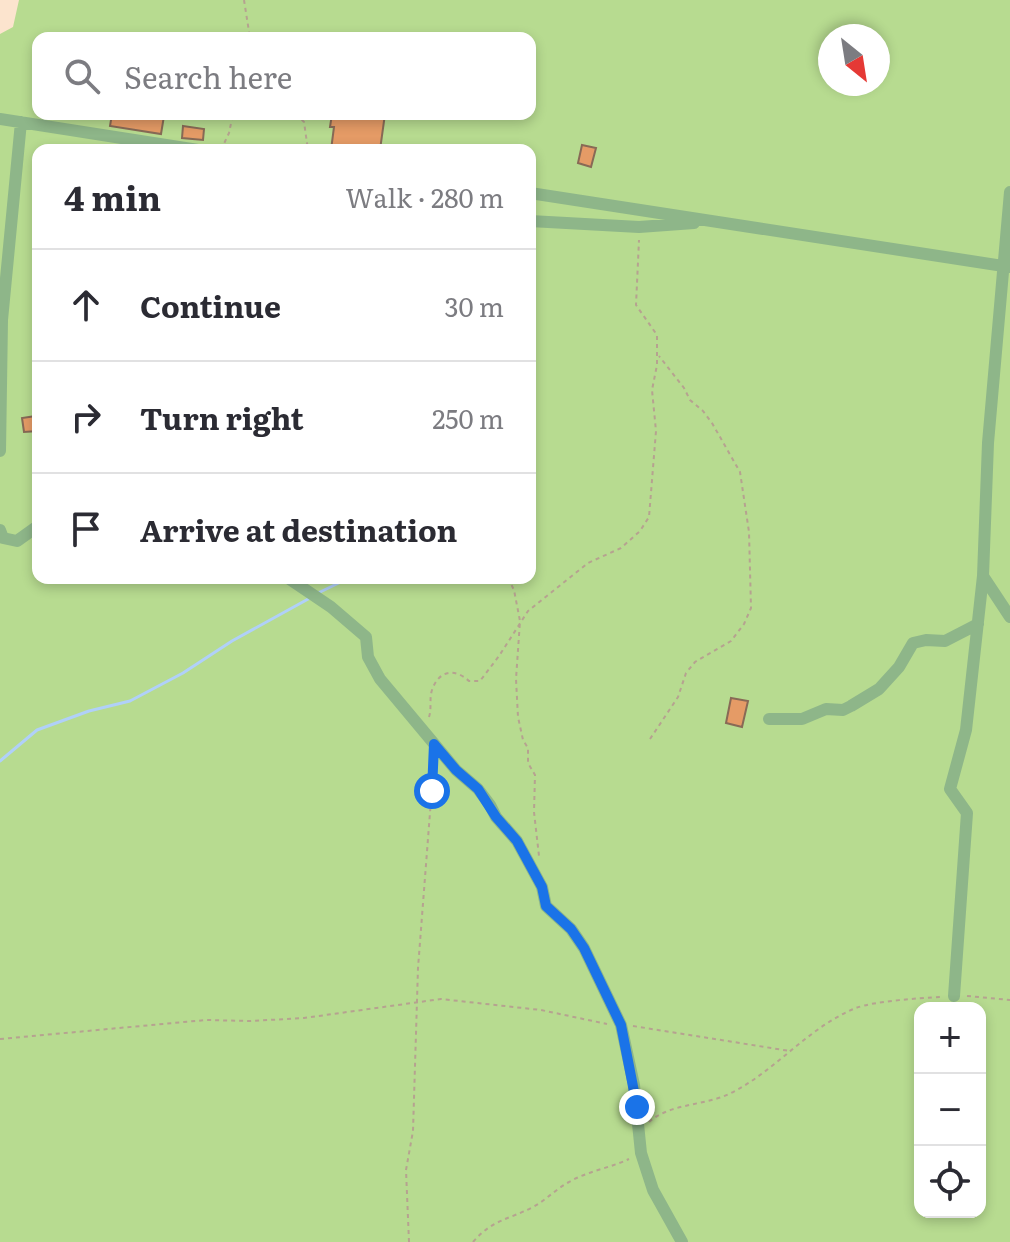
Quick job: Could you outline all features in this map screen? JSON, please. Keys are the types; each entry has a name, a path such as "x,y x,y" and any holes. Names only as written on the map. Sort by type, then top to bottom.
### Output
{"street":[{"path":"0,119 160,144"},
{"path":"0,451 2,320 21,122"},
{"path":"954,996 967,813 950,789 966,730 983,576 988,443 1006,266 1010,192"},
{"path":"536,194 1006,266"},
{"path":"536,221 639,227 717,221"},
{"path":"0,530 3,538 17,541 32,530"},
{"path":"983,576 1010,617"},
{"path":"297,584 331,607 366,637 373,669 423,733 478,789 496,817 517,841 542,887 546,906 571,929 584,948 621,1025 634,1085 641,1153 653,1190 682,1242"},
{"path":"769,719 802,719 826,709 843,710 879,689 899,667 913,643 945,641 978,624"}],"path":[{"path":"244,0 249,32"},
{"path":"224,144 232,120"},
{"path":"302,120 307,144"},
{"path":"423,733 432,706 433,688 438,679 453,672 473,682 480,681 520,621 566,579 603,555 621,548 640,531 649,517 656,431 652,390 657,354 656,331 636,305 639,227"},
{"path":"650,739 678,697 686,673 695,662 731,641 751,608 749,532 740,472 703,411 690,400 657,354"},
{"path":"511,584 520,621 516,679 518,717 528,748 528,763 535,775 534,812 539,857"},
{"path":"409,1242 406,1170 413,1131 417,1001 434,744"},
{"path":"640,1130 666,1111 729,1094 835,1018 859,1007 954,996 1010,1000"},
{"path":"0,1039 206,1020 304,1018 441,999 541,1010 790,1051"},
{"path":"473,1242 498,1220 530,1209 551,1197 566,1183 641,1153"}],"green space":[{"path":"19,0 1010,0 1010,1242 0,1242 0,34 13,27"}],"building":[{"path":"111,120 163,120 161,134 110,126"},
{"path":"331,120 384,120 381,144 332,144 334,127 330,127"},
{"path":"183,126 204,129 203,140 182,138"},
{"path":"582,145 596,148 591,167 578,163"},
{"path":"32,417 32,431 24,432 22,418"},
{"path":"731,698 748,701 742,727 726,723"}],"waterway":[{"path":"316,594 337,584"},
{"path":"0,761 37,730 89,711 130,701 310,598"}],"route":[{"path":"432,791 434,744 456,770 478,789 496,817 517,841 542,887 546,906 571,929 584,948 621,1025 637,1107"}]}
